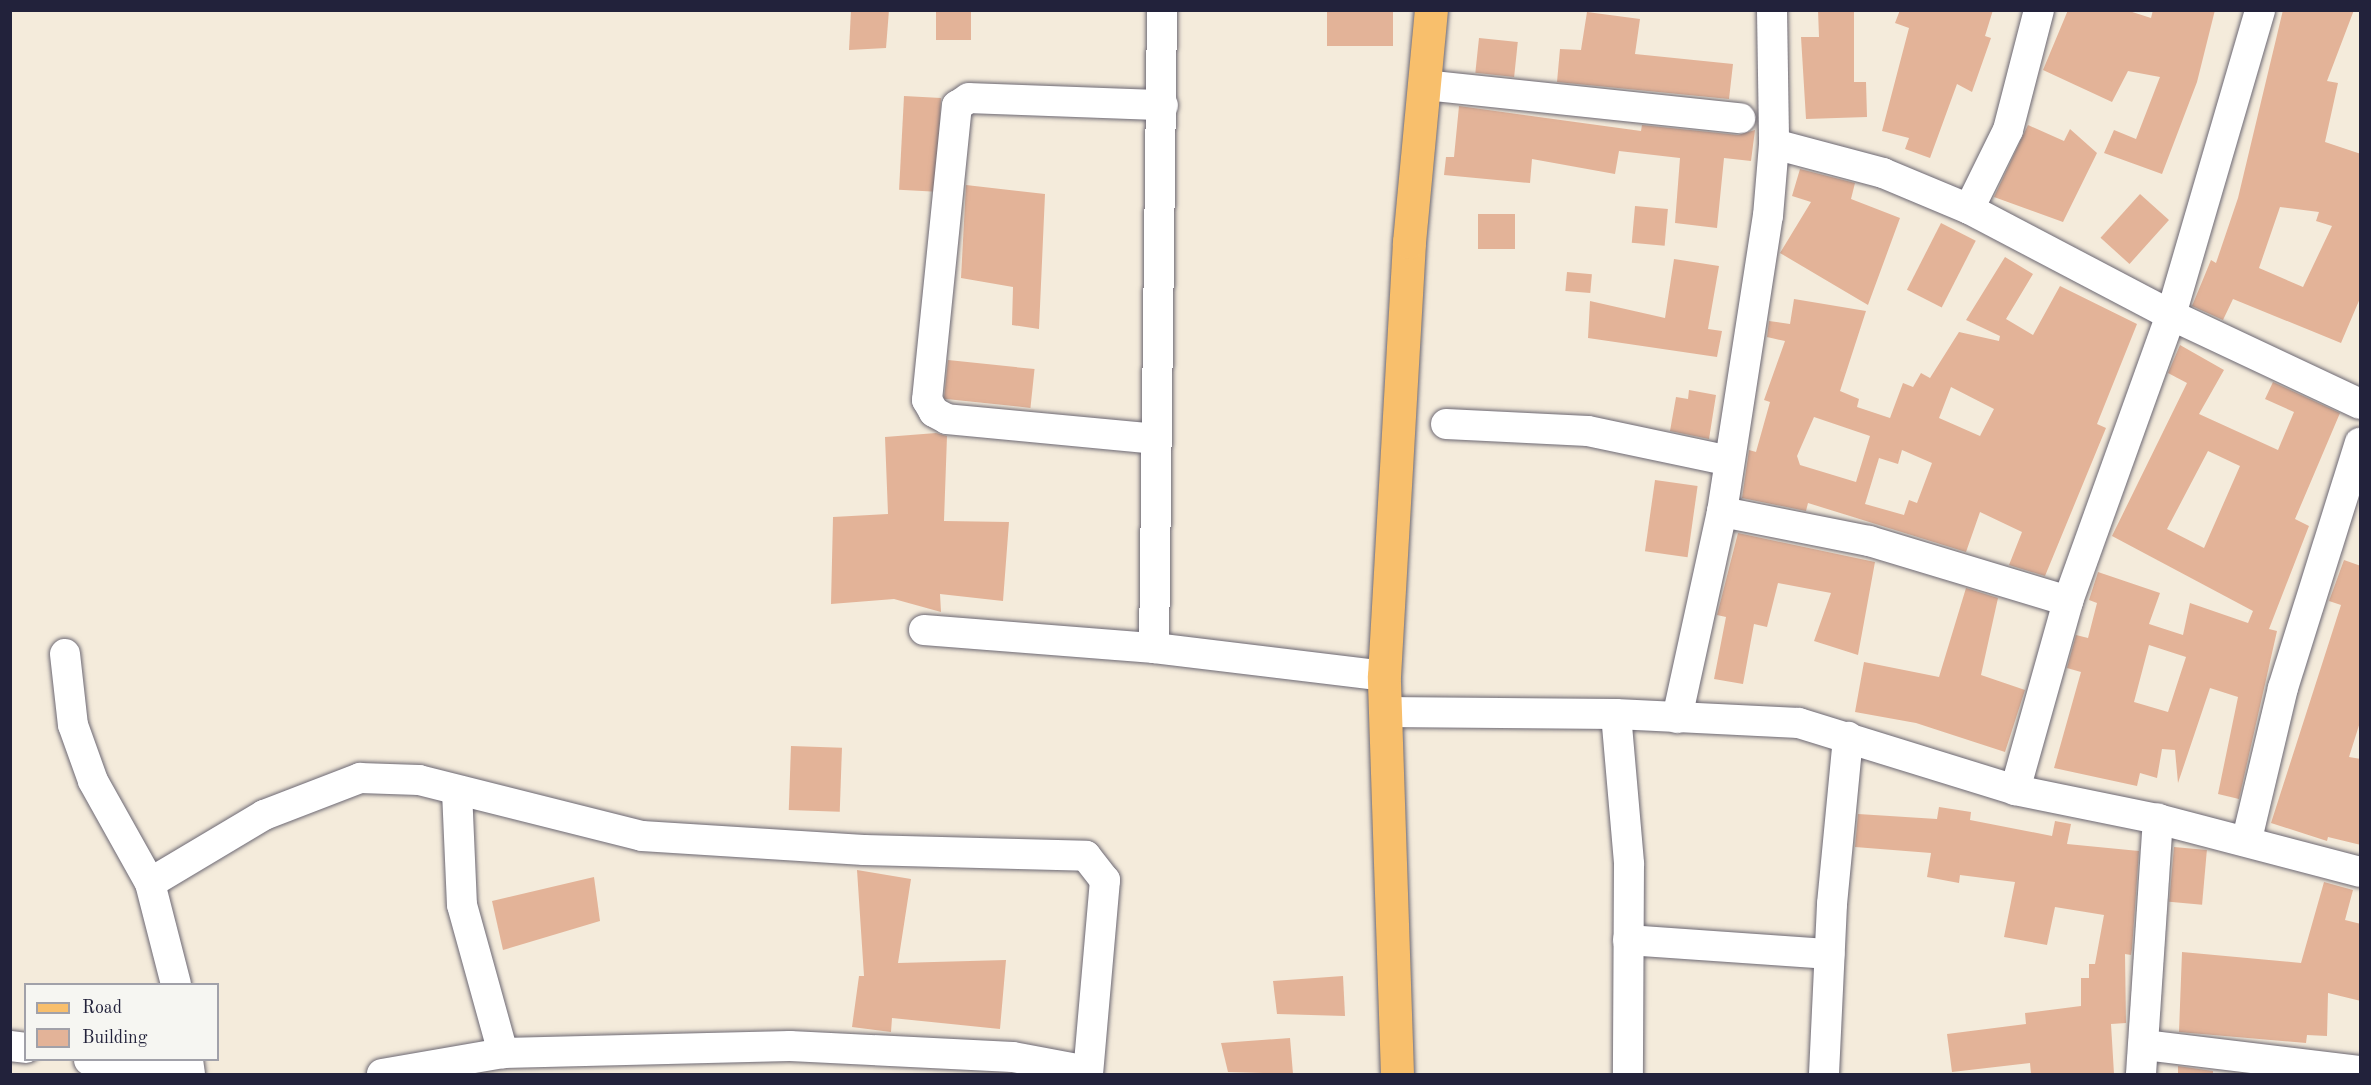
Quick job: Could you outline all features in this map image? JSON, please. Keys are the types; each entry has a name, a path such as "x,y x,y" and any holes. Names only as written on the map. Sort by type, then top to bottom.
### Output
{"main road":[{"path":"1397,1074 1384,676 1431,10"}],"street":[{"path":"1154,648 1163,105 1162,10"},
{"path":"1677,718 1722,512 1726,459 1768,216 1774,144 1772,10"},
{"path":"1969,209 2008,130 2039,10"},
{"path":"2015,790 2068,601 2171,315 2260,10"},
{"path":"1424,85 1740,118"},
{"path":"1157,439 947,419 934,412 927,400 957,106 969,98 1163,105"},
{"path":"1774,144 1883,173 1969,209 2171,315 2361,404"},
{"path":"1446,424 1588,431 1726,459"},
{"path":"2247,839 2283,688 2361,443"},
{"path":"1722,512 1869,542 2068,601"},
{"path":"924,630 1154,648 1384,676"},
{"path":"65,654 73,725 89,770 150,883 176,983"},
{"path":"1384,712 1616,714 1799,723 2015,790 2247,839 2361,872"},
{"path":"1616,714 1629,864 1628,1074"},
{"path":"1824,1074 1830,954 1848,737"},
{"path":"150,883 264,815 360,778 419,780 653,837 1086,855 1105,880 1088,1073 1013,1057 790,1046 503,1053 382,1074"},
{"path":"457,791 462,905 503,1053"},
{"path":"2141,1074 2158,819"},
{"path":"1628,940 1830,954"},
{"path":"2144,1045 2361,1071"},
{"path":"100,1061 169,1074"}],"building":[{"path":"851,10 889,10 886,48 849,50"},
{"path":"936,10 971,10 971,40 936,40"},
{"path":"1327,10 1393,10 1393,46 1327,46"},
{"path":"1818,10 1854,10 1854,82 1866,82 1867,117 1806,119 1801,37 1819,37"},
{"path":"1900,10 1993,10 1985,36 1991,38 1972,92 1957,84 1930,158 1905,149 1909,138 1882,131 1909,28 1895,23"},
{"path":"2068,10 2126,10 2151,18 2153,10 2215,10 2197,82 2162,174 2104,153 2114,130 2136,139 2160,77 2128,71 2112,102 2043,70"},
{"path":"2283,10 2354,10 2327,81 2338,83 2325,142 2361,154 2361,296 2341,343 2233,299 2223,320 2192,306 2211,260 2216,263 2238,198","holes":["2280,207 2319,212 2316,221 2332,226 2303,287 2259,268"]},
{"path":"1587,12 1640,19 1635,54 1733,64 1729,99 1557,82 1560,49 1581,50"},
{"path":"1479,38 1518,42 1514,77 1475,73"},
{"path":"904,96 941,98 936,192 899,190"},
{"path":"1459,106 1641,131 1642,125 1738,135 1755,130 1751,161 1724,158 1717,228 1675,223 1680,158 1619,151 1615,174 1532,159 1530,183 1444,175 1446,157 1454,157"},
{"path":"2028,125 2064,141 2070,129 2097,153 2063,222 1994,197"},
{"path":"1800,169 1855,183 1851,199 1900,218 1868,305 1780,253 1811,202 1792,196"},
{"path":"966,185 1045,194 1039,329 1012,325 1013,287 961,278"},
{"path":"2140,194 2169,220 2130,264 2101,238"},
{"path":"1635,206 1668,209 1665,246 1632,243"},
{"path":"1478,214 1515,214 1515,249 1478,249"},
{"path":"1941,223 1976,241 1942,308 1907,290"},
{"path":"2005,257 2033,274 2006,319 2033,335 2060,286 2137,324 2097,424 2106,428 2045,576 2009,565 2022,532 1980,512 1966,552 1808,503 1806,511 1742,498 1749,450 1756,452 1770,402 1764,400 1785,341 1767,337 1769,321 1790,324 1794,299 1866,311 1840,391 1859,399 1857,407 1890,418 1903,383 1913,387 1921,373 1930,378 1959,332 1999,341 2000,336 1966,320","holes":["1951,387 1994,409 1980,436 1939,418","1814,417 1870,436 1856,482 1800,465 1797,456","1902,450 1932,463 1917,503 1909,500 1904,515 1865,504 1879,458 1898,464"]},
{"path":"1674,259 1719,266 1708,329 1722,331 1717,357 1588,338 1590,301 1665,318"},
{"path":"1567,272 1592,274 1590,293 1565,291"},
{"path":"2180,345 2224,370 2199,414 2278,450 2294,412 2265,399 2273,382 2340,413 2295,519 2309,526 2269,629 2277,631 2239,799 2218,794 2238,697 2210,688 2178,783 2175,750 2162,749 2157,778 2140,773 2137,786 2054,768 2081,672 2067,668 2076,635 2088,638 2097,603 2089,600 2098,572 2160,593 2149,624 2183,635 2190,603 2248,623 2253,611 2112,536 2187,383 2168,373","holes":["2208,451 2240,466 2204,548 2167,529","2149,645 2186,657 2168,712 2134,702"]},
{"path":"948,360 1035,369 1030,408 944,399"},
{"path":"1689,390 1716,395 1709,439 1670,431 1676,397 1688,399"},
{"path":"936,433 947,436 944,521 1009,522 1003,601 940,594 941,612 894,599 831,604 833,517 888,514 885,437"},
{"path":"1655,480 1698,486 1688,557 1645,551"},
{"path":"1738,533 1875,562 1858,655 1814,641 1831,593 1778,583 1767,627 1754,624 1743,684 1714,679 1726,617 1717,615"},
{"path":"2344,560 2361,566 2361,719 2349,757 2361,759 2361,845 2328,837 2327,841 2271,823 2341,605 2329,601"},
{"path":"1966,588 1998,598 1981,675 2025,690 2005,752 1916,723 1855,712 1864,662 1939,677"},
{"path":"791,746 842,748 840,812 789,810"},
{"path":"1939,807 1971,812 1970,820 2052,836 2055,821 2071,824 2067,844 2139,851 2132,949 2131,955 2125,954 2126,1023 2111,1024 2114,1074 2031,1074 2030,1063 1952,1072 1947,1034 2026,1024 2025,1013 2081,1006 2081,978 2089,978 2089,964 2095,964 2104,915 2055,907 2047,945 2004,937 2015,882 1960,875 1959,883 1927,877 1931,853 1855,847 1858,814 1937,819"},
{"path":"2174,847 2207,850 2202,905 2169,902"},
{"path":"857,870 911,879 898,963 1006,960 1000,1029 892,1018 891,1032 852,1027 859,976 864,976"},
{"path":"594,877 600,921 503,950 492,901"},
{"path":"2324,882 2353,890 2345,920 2361,924 2361,1001 2328,993 2327,1036 2307,1035 2306,1043 2179,1032 2182,952 2301,963"},
{"path":"1343,976 1345,1016 1277,1014 1273,981"},
{"path":"1290,1038 1293,1074 1228,1072 1221,1043"},
{"path":"2178,1066 2213,1071 2213,1074 2178,1074"}]}
